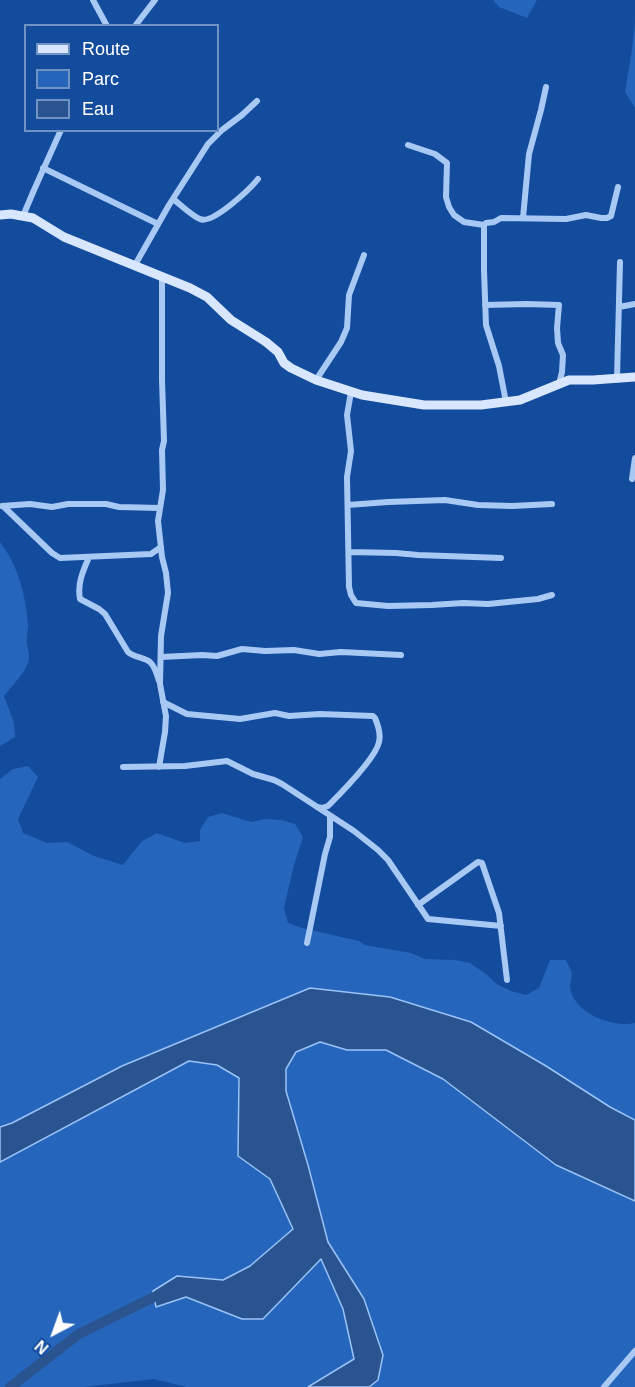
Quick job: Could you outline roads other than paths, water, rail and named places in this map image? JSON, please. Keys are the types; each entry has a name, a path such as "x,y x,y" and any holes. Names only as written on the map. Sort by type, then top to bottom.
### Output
{"main road":[{"path":"0,215 11,214 39,221 64,237 178,282 207,297 231,320 274,348 284,363 316,380 362,395 424,405 481,405 520,400 569,380 635,377"}],"street":[{"path":"93,0 106,24"},
{"path":"137,24 155,0"},
{"path":"523,218 529,154 546,87"},
{"path":"135,265 173,199 214,136 256,101"},
{"path":"23,216 60,132"},
{"path":"408,146 435,154 445,160 448,166 446,197 449,207 464,222 484,225 501,218 566,219 586,215 607,218 611,216 618,187"},
{"path":"43,168 158,224"},
{"path":"173,199 200,219 209,219 245,194 258,179"},
{"path":"484,225 487,333 499,366 506,402"},
{"path":"316,380 344,335 348,320 349,295 364,255"},
{"path":"617,378 620,262"},
{"path":"159,767 165,732 160,684 161,636 168,593 158,521 163,490 162,450 164,441 162,276"},
{"path":"485,305 527,303 559,305 558,343 563,355 559,384"},
{"path":"619,307 635,304"},
{"path":"351,392 347,415 351,451 347,477 349,587 353,599 360,604 388,606 488,604 538,599 552,595"},
{"path":"632,479 635,458"},
{"path":"348,505 445,500 478,505 552,504"},
{"path":"2,506 30,504 52,507 69,504 106,504 119,507 159,508"},
{"path":"2,506 60,558 151,554 161,547"},
{"path":"349,552 501,558"},
{"path":"89,557 81,578 80,599 105,614 128,652 151,663 160,684"},
{"path":"161,657 217,656 242,649 294,650 319,654 341,652 401,655"},
{"path":"163,702 187,714 240,719 275,713 289,716 320,714 373,716 380,736 376,749 362,769 328,806 316,807"},
{"path":"123,767 230,762 253,774 273,780 354,831 378,850 388,860 428,919 501,926"},
{"path":"307,943 324,854 330,837 330,817"},
{"path":"418,905 480,862 484,864 499,913 507,980"},
{"path":"604,1387 635,1351"}],"water":[{"path":"310,988 390,997 471,1022 635,1120 635,1201 556,1165 443,1079 386,1050 347,1050 320,1042 296,1052 286,1069 286,1091 328,1242 364,1299 383,1355 378,1380 369,1387 308,1387 354,1359 343,1309 321,1259 263,1319 242,1319 186,1297 156,1307 153,1291 177,1276 223,1280 250,1266 293,1229 270,1179 238,1156 239,1078 217,1065 189,1061 0,1162 0,1127 122,1066"}],"waterway":[{"path":"10,1387 79,1334 154,1297"}]}
